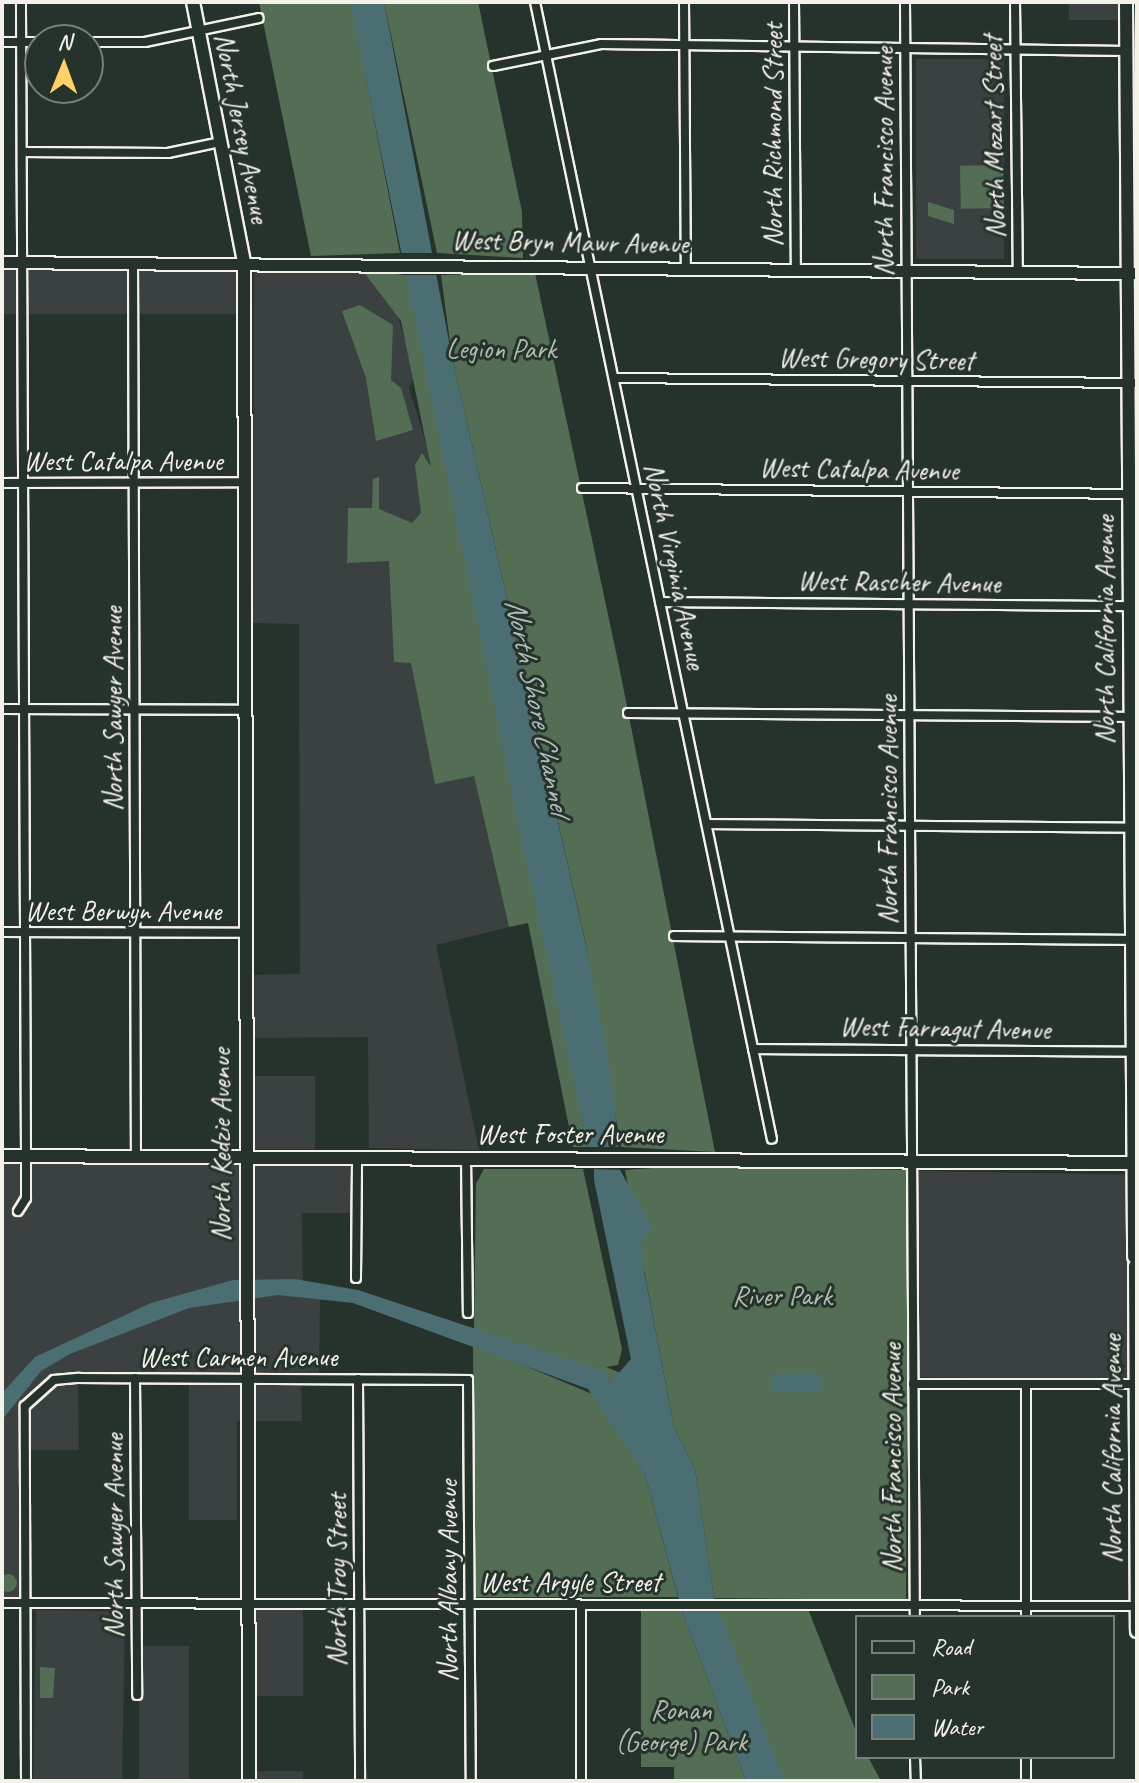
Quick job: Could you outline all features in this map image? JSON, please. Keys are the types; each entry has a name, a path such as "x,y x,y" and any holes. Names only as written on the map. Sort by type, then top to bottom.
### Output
{"main road":[{"name":"North Jersey Avenue","path":"193,2 244,262"},
{"name":"North California Avenue","path":"1126,2 1132,273 1137,1631"},
{"name":"North Kedzie Avenue","path":"244,262 249,1781"},
{"name":"West Foster Avenue","path":"2,1156 1135,1163"}],"street":[{"path":"18,1211 26,1198 21,2"},
{"name":"North Virginia Avenue","path":"535,2 772,1139"},
{"path":"684,2 686,267"},
{"name":"North Richmond Street","path":"794,2 796,269"},
{"name":"North Francisco Avenue","path":"905,2 915,1615"},
{"name":"North Mozart Street","path":"1015,2 1018,272"},
{"path":"104,40 199,31 259,18"},
{"path":"2,42 22,42"},
{"path":"493,66 601,44 1126,51"},
{"path":"22,152 168,153 220,142"},
{"name":"West Bryn Mawr Avenue","path":"2,262 456,264 1132,273"},
{"name":"North Sawyer Avenue","path":"133,262 136,1156"},
{"name":"West Gregory Street","path":"614,378 1132,383"},
{"name":"West Catalpa Avenue","path":"2,483 245,482"},
{"name":"West Catalpa Avenue","path":"582,488 1133,494"},
{"name":"West Rascher Avenue","path":"660,602 1133,606"},
{"path":"2,709 244,710"},
{"path":"628,713 1134,717"},
{"path":"707,824 1134,828"},
{"name":"West Berwyn Avenue","path":"2,932 244,933"},
{"path":"674,936 1134,940"},
{"name":"West Farragut Avenue","path":"753,1049 1135,1052"},
{"path":"356,1278 357,1156"},
{"path":"466,1157 468,1313"},
{"name":"West Carmen Avenue","path":"25,1602 25,1412 47,1384 79,1378 468,1380"},
{"name":"North Sawyer Avenue","path":"135,1378 137,1695"},
{"name":"North Troy Street","path":"358,1379 360,1781"},
{"name":"North Albany Avenue","path":"468,1380 471,1781"},
{"path":"913,1384 1136,1384"},
{"path":"1026,1385 1026,1615"},
{"name":"West Argyle Street","path":"2,1603 248,1601 1137,1606"},
{"path":"25,1602 26,1781"},
{"path":"581,1605 581,1781"},
{"path":"915,1759 916,1781"},
{"path":"1026,1759 1026,1781"}],"shaded area":[{"path":"1069,2 1118,2 1118,20 1069,20"},
{"path":"1137,2 1137,214 1136,214 1133,55"},
{"path":"916,59 1004,59 1004,259 916,259"},
{"path":"2,269 237,269 237,314 2,314"},
{"path":"254,271 363,271 397,313 415,375 409,388 431,460 474,776 509,927 436,945 479,1150 369,1148 368,1037 253,1038 254,975 300,974 299,624 253,623"},
{"path":"253,1076 315,1076 315,1149 253,1149"},
{"path":"2,1163 357,1163 357,1213 302,1213 303,1295 320,1298 319,1375 301,1375 302,1421 237,1421 237,1520 189,1520 189,1373 78,1373 79,1450 20,1450 22,1596 2,1600"},
{"path":"918,1171 1137,1175 1133,1381 914,1377"},
{"path":"254,1604 303,1604 303,1696 254,1696"},
{"path":"36,1610 125,1612 122,1781 33,1781"},
{"path":"139,1646 189,1646 189,1781 139,1781"},
{"path":"255,1771 303,1771 303,1781 255,1781"}],"green space":[{"path":"259,2 351,2 400,253 311,256"},
{"name":"Legion Park","path":"384,2 478,2 522,212 523,258 437,253"},
{"path":"1003,165 1004,208 961,209 960,166"},
{"path":"928,202 954,210 954,224 928,216"},
{"path":"363,271 406,275 411,283 588,1147 573,1147 528,923 509,927 474,776 435,784 411,663 394,662 389,561 347,563 348,508 372,508 373,479 379,477 379,509 412,523 421,513 415,465 422,453 431,467 401,321"},
{"name":"Legion Park","path":"535,273 619,666 715,1152 621,1147 586,944 452,357 441,275"},
{"path":"360,305 393,325 391,380 401,388 413,430 376,441 366,378 342,311"},
{"name":"River Park","path":"682,1166 908,1170 906,1600 714,1598 695,1469 674,1427 625,1170"},
{"path":"484,1169 583,1169 622,1349 618,1365 606,1367 623,1374 610,1384 583,1366 474,1329 476,1184"},
{"path":"473,1344 597,1396 645,1474 678,1597 475,1597"},
{"path":"8,1574 17,1583 8,1592 -1,1583"},
{"name":"Ronan (George) Park","path":"641,1609 682,1611 746,1781 674,1781 674,1767 641,1767"},
{"name":"Ronan (George) Park","path":"808,1609 855,1729 855,1759 869,1759 881,1781 784,1781 718,1611"},
{"path":"40,1667 55,1668 53,1698 40,1698"}],"water":[{"path":"350,2 384,2 452,357 586,945 613,1083 620,1170 653,1229 641,1241 644,1271 674,1427 695,1469 714,1598 784,1781 746,1781 682,1611 645,1474 588,1389 353,1303 278,1295 189,1308 70,1354 41,1371 2,1420 2,1393 35,1357 151,1303 233,1280 295,1279 358,1290 606,1372 609,1384 631,1359 594,1180 594,1147 588,1147 524,851"},
{"path":"771,1374 821,1374 821,1391 771,1391"}],"pier":[{"path":"396,253 441,253 446,275 402,275"},
{"path":"584,1147 625,1147 620,1151 629,1170 588,1169 594,1165"}],"water label":[{"name":"North Shore Channel","path":"538,706"}]}
